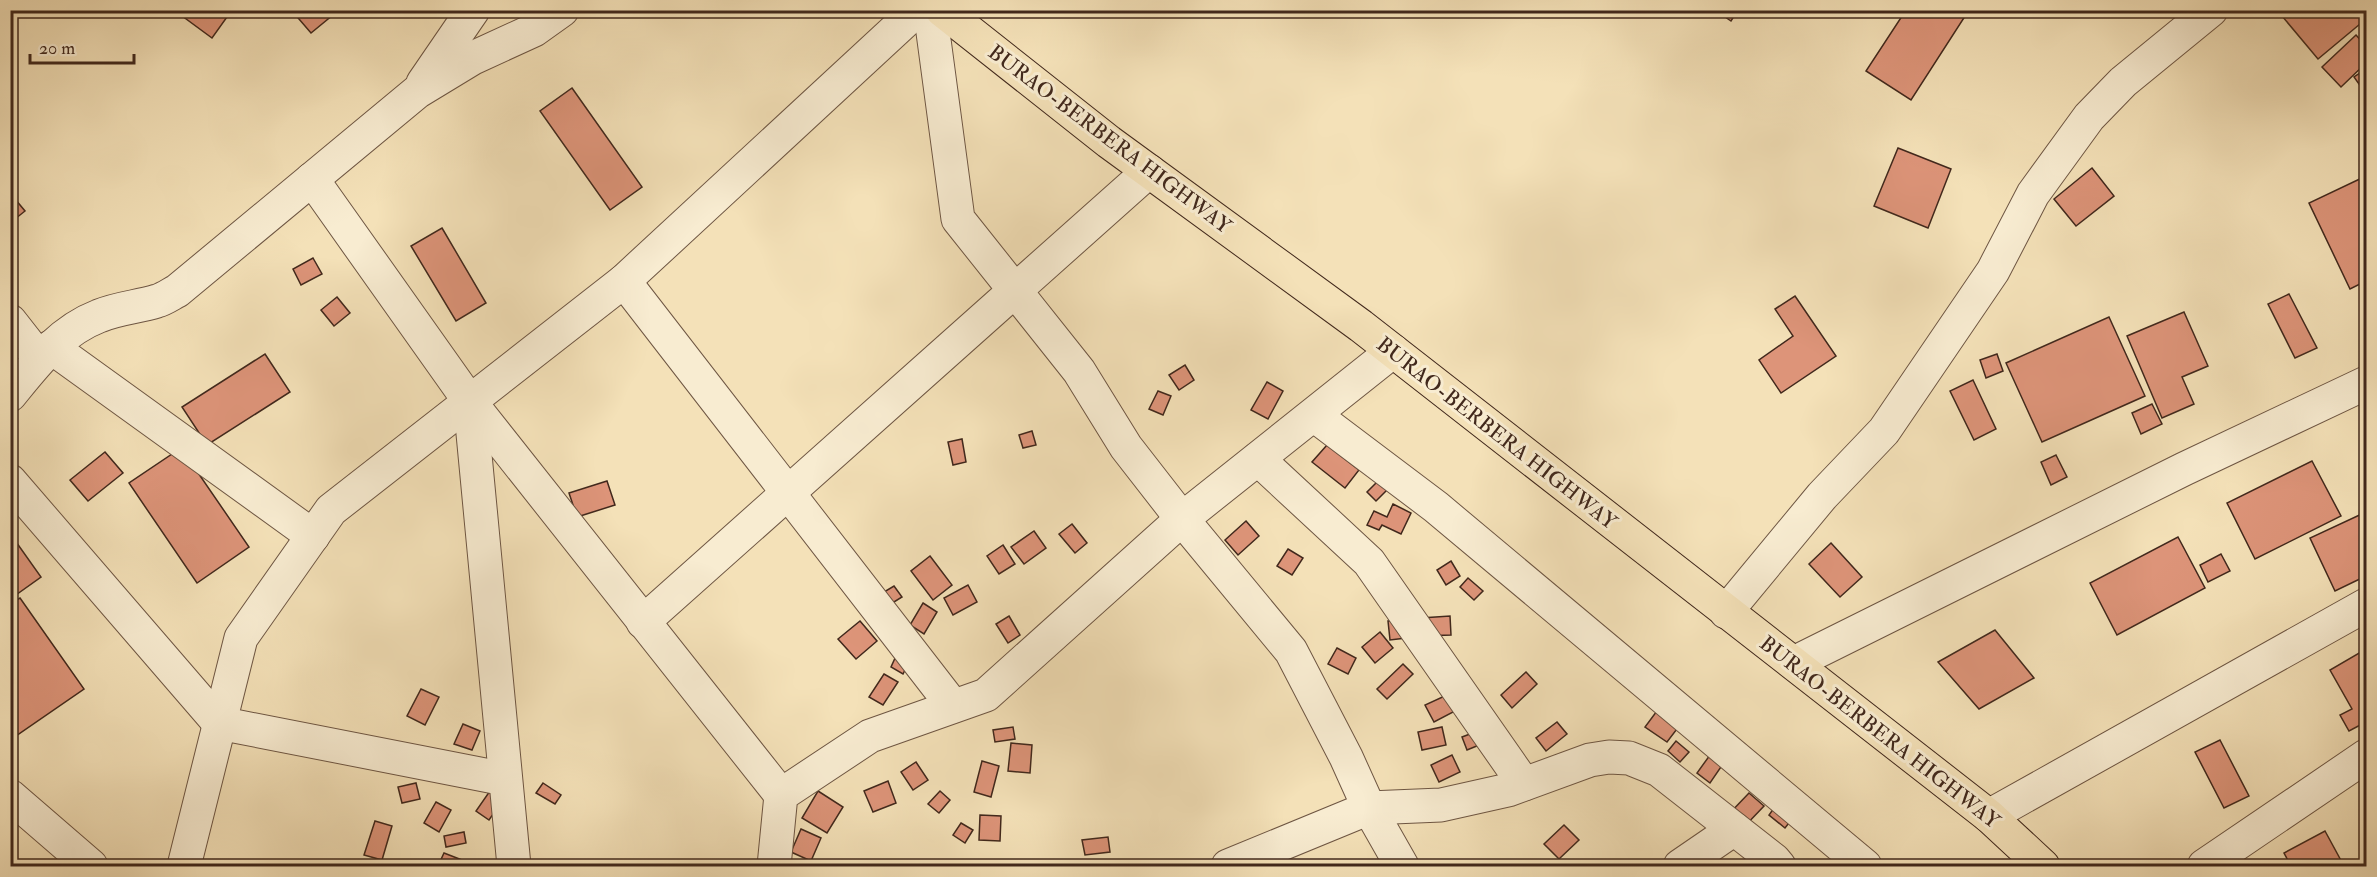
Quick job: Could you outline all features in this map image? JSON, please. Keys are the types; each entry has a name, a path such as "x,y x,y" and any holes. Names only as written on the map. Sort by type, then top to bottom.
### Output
{"highway":[{"name":"BURAO-BERBERA HIGHWAY","path":"942,10 1149,171 1393,351 1794,663 1989,816 2043,867"}],"street":[{"path":"417,92 473,10"},
{"path":"10,395 45,353 68,332 98,316 158,301 177,291 417,92 472,58 534,30 562,10"},
{"path":"184,867 241,638 331,510 624,281 917,10"},
{"path":"930,10 958,219 1079,371 1126,447 1291,651 1369,807 1402,867"},
{"path":"1726,612 1822,496 1884,430 1993,272 2033,194 2089,117 2123,82 2211,10"},
{"path":"643,622 1149,171"},
{"path":"312,179 470,402 781,795 774,867"},
{"path":"624,281 953,706"},
{"path":"10,321 45,353 313,536"},
{"path":"781,795 870,736 986,695 1182,519 1393,351"},
{"path":"1794,663 2163,480 2367,383"},
{"path":"470,402 514,867"},
{"path":"1314,415 1436,507 1865,867"},
{"path":"1258,459 1369,562 1524,784"},
{"path":"10,481 219,723 505,779"},
{"path":"1989,816 2367,605"},
{"path":"2204,867 2367,756"},
{"path":"1228,867 1261,851 1369,807 1441,805 1508,790 1590,760 1609,757 1629,758 1659,770 1774,860 1779,867"},
{"path":"10,796 92,867"},
{"path":"1680,867 1734,830"}],"building":[{"path":"174,10 232,10 212,38"},
{"path":"295,10 339,10 311,33 293,12"},
{"path":"1715,10 1738,10 1731,21"},
{"path":"1906,10 1969,10 1911,100 1866,71"},
{"path":"2277,10 2366,10 2366,19 2318,59"},
{"path":"2356,35 2366,46 2366,63 2341,87 2322,67"},
{"path":"2366,69 2366,94 2354,77"},
{"path":"572,88 642,187 610,210 540,111"},
{"path":"1898,148 1951,169 1928,228 1874,206"},
{"path":"2092,168 2114,196 2076,226 2054,199"},
{"path":"2366,176 2366,281 2350,289 2309,203"},
{"path":"10,193 25,211 10,223"},
{"path":"442,228 486,303 456,321 411,246"},
{"path":"313,258 322,274 301,285 293,269"},
{"path":"2289,294 2317,348 2295,358 2268,304"},
{"path":"1795,296 1836,356 1781,393 1759,360 1793,336 1775,309"},
{"path":"337,297 350,313 334,326 321,310"},
{"path":"2184,312 2208,366 2182,377 2194,404 2162,418 2127,336"},
{"path":"2109,317 2145,396 2042,442 2006,363"},
{"path":"265,354 290,392 207,445 182,407"},
{"path":"1997,354 2003,371 1986,378 1980,360"},
{"path":"1185,365 1194,380 1179,390 1169,375"},
{"path":"1973,380 1996,429 1974,440 1950,391"},
{"path":"1267,382 1283,391 1268,419 1251,410"},
{"path":"1158,391 1171,396 1163,415 1149,409"},
{"path":"2152,404 2162,424 2141,434 2132,413"},
{"path":"1032,431 1036,445 1023,448 1019,435"},
{"path":"962,439 966,462 953,465 948,442"},
{"path":"1327,445 1359,470 1345,488 1312,462"},
{"path":"181,448 249,547 197,583 129,483"},
{"path":"105,452 123,473 88,501 70,480"},
{"path":"2056,455 2067,477 2051,485 2041,462"},
{"path":"2312,461 2341,516 2255,559 2227,503"},
{"path":"1382,477 1391,486 1376,501 1367,492"},
{"path":"607,481 615,505 577,517 569,493"},
{"path":"1393,504 1411,513 1401,534 1382,525 1379,530 1367,525 1374,511 1387,517"},
{"path":"2366,512 2366,576 2335,591 2310,538"},
{"path":"1246,521 1259,536 1238,555 1225,540"},
{"path":"1072,524 1087,543 1075,553 1059,534"},
{"path":"1034,531 1046,548 1024,564 1011,547"},
{"path":"2178,537 2205,588 2117,635 2090,583"},
{"path":"14,539 41,577 13,597 10,593 10,541"},
{"path":"1831,543 1862,577 1840,597 1809,564"},
{"path":"1003,545 1015,564 999,574 987,556"},
{"path":"1288,549 1303,558 1292,575 1277,566"},
{"path":"2221,554 2230,571 2208,582 2200,565"},
{"path":"930,556 952,585 933,600 911,571"},
{"path":"1451,561 1460,576 1446,585 1437,570"},
{"path":"1468,578 1483,591 1474,600 1460,587"},
{"path":"968,585 977,602 953,615 944,598"},
{"path":"894,586 902,597 886,607 879,595"},
{"path":"20,598 84,689 10,740 10,604"},
{"path":"923,603 937,612 924,634 910,625"},
{"path":"1009,616 1020,635 1008,643 996,624"},
{"path":"1450,616 1451,635 1422,636 1421,618"},
{"path":"1404,620 1406,638 1390,640 1388,621"},
{"path":"860,621 877,641 856,659 838,639"},
{"path":"1995,630 2034,678 1979,709 1938,662"},
{"path":"1380,632 1393,648 1375,663 1362,647"},
{"path":"1337,648 1356,658 1348,674 1328,664"},
{"path":"2366,649 2366,722 2349,731 2340,715 2352,709 2330,670"},
{"path":"896,656 909,662 903,674 891,667"},
{"path":"1403,664 1413,674 1387,699 1377,689"},
{"path":"1526,672 1537,684 1512,708 1501,695"},
{"path":"884,674 898,682 883,705 869,697"},
{"path":"421,689 439,697 425,725 407,716"},
{"path":"1671,692 1693,708 1667,742 1645,727"},
{"path":"1449,694 1457,710 1434,722 1425,705"},
{"path":"1557,722 1567,734 1546,751 1536,738"},
{"path":"463,724 480,731 472,750 454,744"},
{"path":"1013,727 1015,739 995,742 993,730"},
{"path":"1442,727 1446,745 1422,750 1418,732"},
{"path":"1478,731 1484,743 1467,750 1462,737"},
{"path":"2220,740 2249,796 2224,808 2195,752"},
{"path":"1676,741 1689,752 1680,762 1668,751"},
{"path":"1011,743 1032,745 1030,773 1008,771"},
{"path":"1452,755 1460,772 1439,782 1431,765"},
{"path":"1710,755 1723,764 1710,783 1697,773"},
{"path":"982,761 999,766 991,797 974,792"},
{"path":"916,762 928,780 913,790 901,772"},
{"path":"888,781 896,803 873,812 864,791"},
{"path":"416,783 420,799 402,803 398,787"},
{"path":"543,783 561,795 555,804 536,793"},
{"path":"492,788 505,797 489,820 476,811"},
{"path":"818,791 843,807 827,833 802,818"},
{"path":"940,791 950,800 939,813 928,804"},
{"path":"1749,793 1764,806 1743,828 1728,815"},
{"path":"1779,801 1796,814 1785,828 1769,815"},
{"path":"436,802 451,810 439,832 424,823"},
{"path":"980,815 1001,816 1000,841 979,840"},
{"path":"375,821 392,826 382,860 364,855"},
{"path":"961,823 973,830 965,843 953,835"},
{"path":"1564,825 1579,840 1559,859 1544,844"},
{"path":"801,829 821,838 811,861 791,852"},
{"path":"2325,831 2344,866 2291,866 2284,853"},
{"path":"464,832 466,843 446,847 444,836"},
{"path":"1108,837 1110,852 1085,855 1082,840"},
{"path":"444,853 462,860 460,866 438,866"}]}
